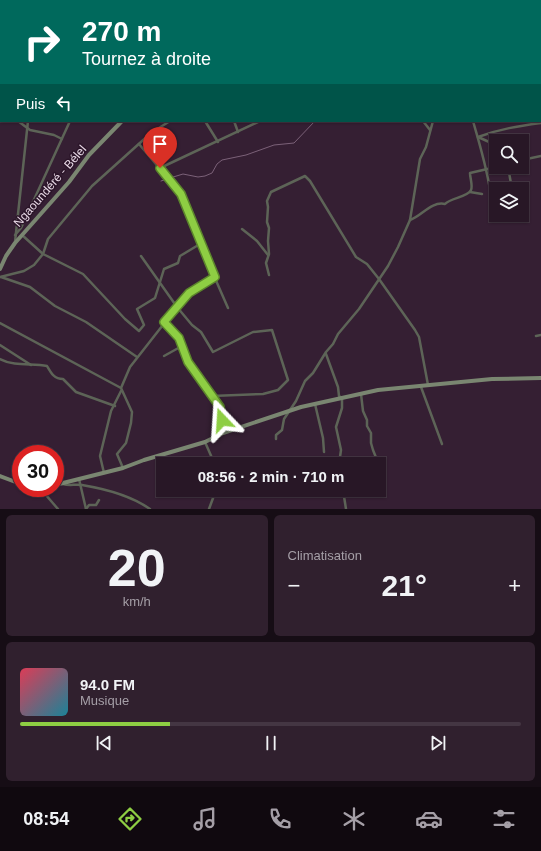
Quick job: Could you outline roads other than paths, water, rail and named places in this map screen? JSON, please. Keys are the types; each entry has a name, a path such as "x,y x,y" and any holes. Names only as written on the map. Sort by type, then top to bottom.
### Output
{"street":[{"path":"19,122 27,128 54,135 62,139"},
{"path":"15,243 28,122"},
{"path":"15,235 21,228 70,122"},
{"name":"Ngaoundéré - Bélel","path":"0,269 6,256 15,243 69,182 89,155 121,122"},
{"path":"0,277 24,271 34,265 43,254 48,239 87,192 150,133 168,122"},
{"path":"206,122 218,142"},
{"path":"234,122 238,132"},
{"path":"160,168 258,122"},
{"path":"424,122 431,130"},
{"path":"276,440 276,435 282,430 284,419 305,381 313,373 326,352 391,260 410,220 420,159 426,147 433,122"},
{"path":"472,122 478,137 489,186"},
{"path":"478,137 493,131 510,127 541,123"},
{"path":"478,137 489,142"},
{"path":"139,144 181,194 200,244 228,308"},
{"path":"529,159 541,156"},
{"path":"470,192 470,173 489,169"},
{"path":"269,275 266,263 268,255 269,228 267,222 268,207 266,201 268,195 271,192 305,176 310,181 356,257 367,264 379,279 419,337 428,386"},
{"path":"410,220 437,203 445,204 448,200 460,198 470,192 482,194"},
{"path":"242,228 257,241 268,255"},
{"path":"22,235 43,254 84,274 125,319 139,332 144,325 137,309 154,298 164,269 178,263 180,256 200,244"},
{"path":"141,256 177,307 192,325 201,332 213,352 253,332 272,330 288,380 278,390 262,394 212,396"},
{"path":"0,277 30,287 55,306 86,322 137,357"},
{"path":"104,472 100,456 114,406 130,367 164,322 189,293 215,277"},
{"path":"164,322 179,338 188,362 220,407 223,433"},
{"path":"0,323 121,390 132,412 130,429 126,443 117,454 123,468"},
{"path":"536,336 541,335"},
{"path":"0,345 31,365"},
{"path":"164,356 182,346"},
{"path":"326,352 326,356 338,387 339,396 342,398 342,408 336,427 341,450 340,457"},
{"path":"0,359 26,366 37,364 47,366 52,376 58,379 63,379 76,392 114,406"},
{"path":"64,483 123,468 152,457 205,442 223,433 290,410 378,390 492,379 541,378"},
{"path":"421,387 442,444"},
{"path":"361,394 362,410 368,420 367,426 371,433 371,444 376,457"},
{"path":"315,404 323,438 324,452"},
{"path":"205,442 212,457"},
{"path":"0,476 12,481"},
{"path":"79,479 86,509"},
{"path":"64,484 80,485 127,496 150,509"},
{"path":"48,497 58,509"},
{"path":"209,509 213,497"},
{"path":"344,497 346,509"},
{"path":"86,509 89,505 96,505 99,500"}],"waterway":[{"path":"170,178 183,174 198,177 205,176 212,173 217,164 222,160 246,155 274,145 294,143 314,122"},
{"path":"161,181 167,179"}]}
